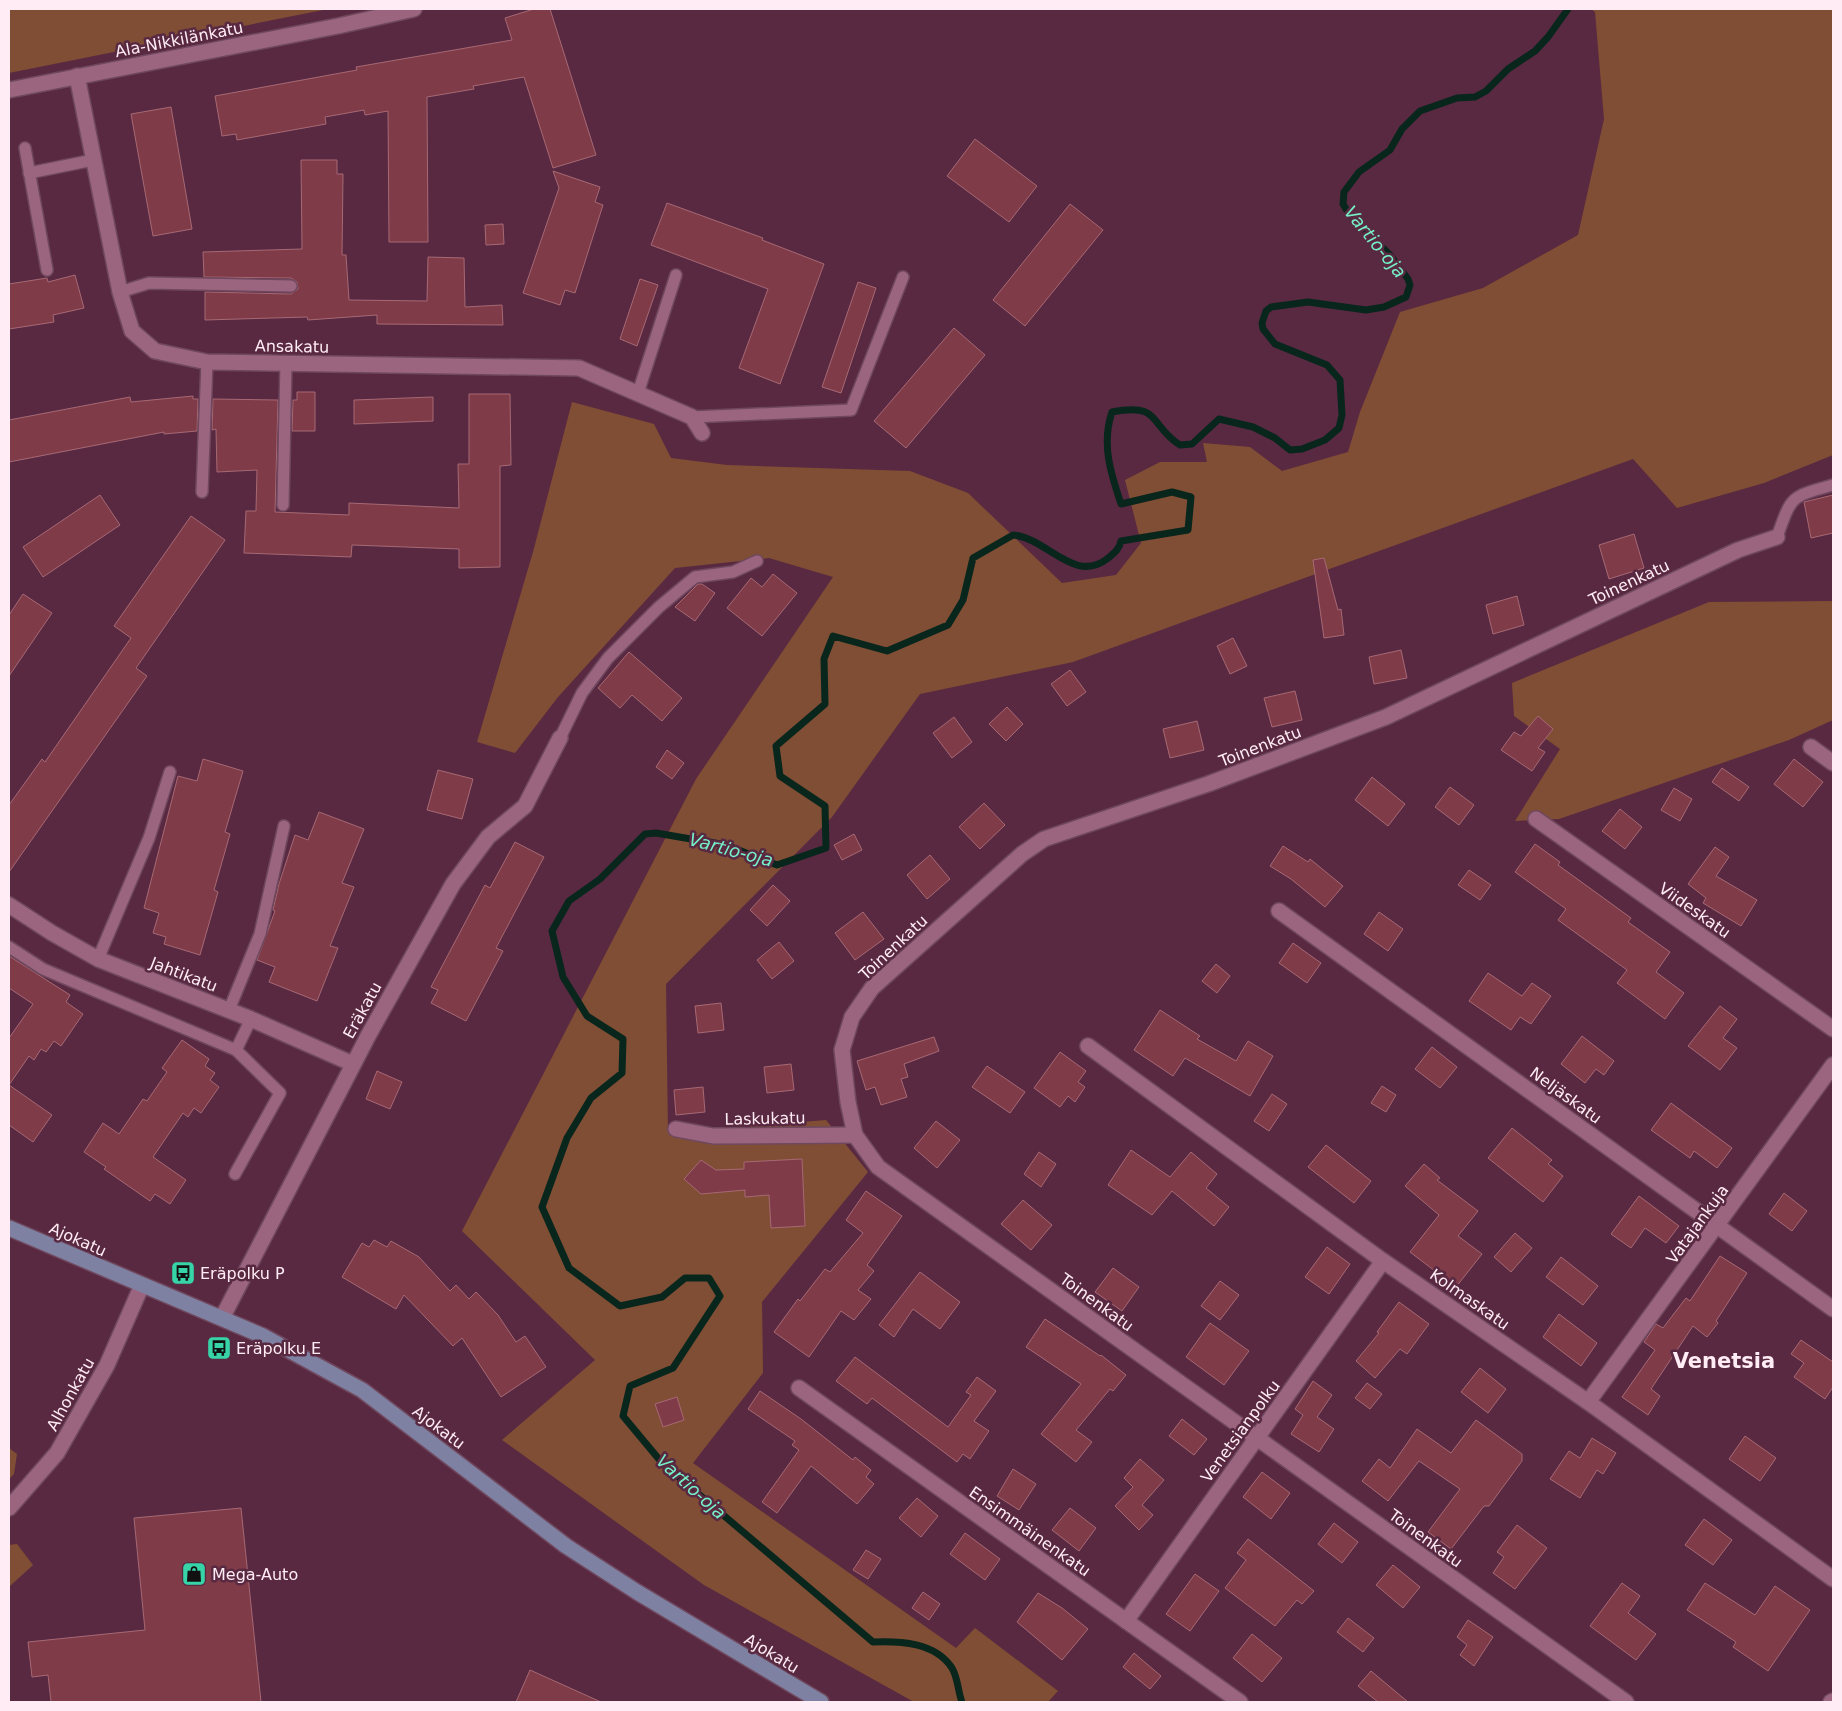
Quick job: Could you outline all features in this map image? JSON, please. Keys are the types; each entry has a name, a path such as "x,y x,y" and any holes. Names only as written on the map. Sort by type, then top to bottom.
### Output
{"street":[{"name":"Ala-Nikkilänkatu","path":"9,90 338,26 414,9"},
{"name":"Ansakatu","path":"77,76 120,292 132,331 156,350 207,362 579,368 692,417"},
{"path":"692,417 702,432"},
{"name":"Toinenkatu","path":"1626,1702 878,1167 856,1134 848,1102 842,1050 852,1017 872,988 1022,854 1044,839 1208,784 1386,717 1738,550 1777,537"},
{"name":"Eräkatu","path":"222,1318 353,1064 453,884 488,836 525,806 560,738"},
{"path":"1811,747 1833,762"},
{"name":"Viideskatu","path":"1536,819 1833,1029"},
{"name":"Jahtikatu","path":"10,908 98,959 251,1019 353,1064"},
{"name":"Neljäskatu","path":"1279,911 1833,1309"},
{"name":"Kolmaskatu","path":"1088,1046 1383,1261 1588,1402 1833,1579"},
{"name":"Vatajankuja","path":"1588,1402 1833,1065"},
{"name":"Laskukatu","path":"676,1129 713,1136 856,1134"},
{"name":"Ajokatu","path":"9,1228 263,1336 362,1390 566,1546 636,1592 821,1702"},
{"name":"Venetsianpolku","path":"1126,1621 1383,1261"},
{"name":"Alhonkatu","path":"9,1508 57,1453 107,1365 142,1285"},
{"name":"Ensimmäinenkatu","path":"800,1388 1240,1702"}],"lane":[{"path":"25,148 47,270"},
{"path":"29,173 93,160"},
{"path":"638,393 676,275"},
{"path":"692,417 851,410 903,277"},
{"path":"120,292 150,283 291,286"},
{"path":"202,492 207,362"},
{"path":"283,505 286,363"},
{"path":"1777,537 1788,505 1799,494 1833,486"},
{"path":"560,738 582,693 608,658 659,607 695,577 733,572 757,561"},
{"path":"98,959 149,838 170,772"},
{"path":"228,1010 260,934 284,826"},
{"path":"9,947 43,969 236,1050 280,1093 235,1174"},
{"path":"236,1050 251,1019"}],"shaded area":[{"path":"9,9 328,9 9,73"},
{"path":"1591,9 1833,9 1833,455 1764,483 1677,508 1633,459 1073,662 920,694 832,817 666,984 668,1133 826,1120 868,1172 762,1302 763,1373 693,1463 956,1648 975,1628 1058,1691 1048,1702 914,1702 704,1585 502,1440 595,1360 462,1231 696,779 833,577 769,558 675,568 558,697 515,753 477,742 533,552 572,402 654,424 671,458 727,465 910,471 968,493 1062,583 1116,575 1141,543 1125,480 1160,462 1207,462 1203,443 1250,447 1282,471 1348,452 1360,412 1400,312 1483,288 1578,235 1604,119 1595,12"},
{"path":"1833,601 1833,720 1789,740 1559,819 1515,821 1560,749 1514,716 1512,683 1709,602"},
{"path":"9,1448 17,1454 14,1474 9,1479"},
{"path":"17,1544 33,1565 9,1587 9,1545"}],"building":[{"path":"534,9 550,9 596,155 553,168 524,77 473,86 474,89 427,97 428,242 389,242 388,111 365,115 364,110 325,117 326,124 237,140 236,134 222,136 215,96 357,70 356,67 512,40 505,18"},
{"path":"171,107 192,229 153,236 131,114"},
{"path":"975,139 1037,186 1009,222 947,176"},
{"path":"301,160 337,160 337,174 343,174 342,255 346,255 349,300 427,301 428,257 464,258 465,307 502,305 503,325 377,324 377,315 308,320 307,317 205,320 205,292 291,294 298,289 297,282 291,278 204,277 203,252 302,249"},
{"path":"553,171 600,187 595,202 603,205 575,293 565,290 560,305 523,293 559,188"},
{"path":"667,203 763,238 762,240 824,264 780,384 739,368 768,289 651,245"},
{"path":"1070,204 1103,230 1025,326 993,300"},
{"path":"503,224 504,244 486,245 485,225"},
{"path":"75,275 84,308 53,315 54,322 9,329 9,284 47,278 48,282"},
{"path":"640,279 658,285 637,346 620,339"},
{"path":"858,282 876,288 841,393 822,387"},
{"path":"954,328 985,355 906,448 874,421"},
{"path":"297,392 315,392 315,431 292,431 293,400 297,400"},
{"path":"469,394 510,394 511,465 500,466 500,567 459,568 459,549 352,545 351,557 244,553 246,511 256,511 257,470 217,472 216,429 212,430 213,399 278,400 275,512 349,515 349,503 459,508 458,464 469,464"},
{"path":"193,396 193,399 198,399 197,431 164,434 164,432 9,462 9,420 130,397 131,402"},
{"path":"433,397 433,421 354,424 354,400"},
{"path":"100,495 120,525 43,577 23,547"},
{"path":"1833,495 1833,533 1811,538 1804,502"},
{"path":"191,516 225,540 136,668 147,676 9,872 9,805 42,759 45,762 131,638 114,626"},
{"path":"1634,534 1644,568 1609,579 1599,545"},
{"path":"1324,558 1338,610 1341,609 1344,635 1324,638 1313,560"},
{"path":"773,574 797,593 762,636 727,608 751,578 762,587"},
{"path":"698,584 702,584 715,593 695,621 675,607"},
{"path":"23,594 52,613 9,676 9,615"},
{"path":"1517,596 1524,625 1493,634 1486,605"},
{"path":"1233,638 1247,666 1230,674 1217,646"},
{"path":"1401,650 1407,678 1374,684 1369,657"},
{"path":"629,652 682,698 662,721 632,695 620,708 598,688"},
{"path":"1070,670 1086,692 1067,706 1051,684"},
{"path":"1295,691 1302,720 1272,727 1264,698"},
{"path":"1007,707 1023,724 1006,741 989,724"},
{"path":"1538,716 1553,729 1538,748 1545,752 1532,771 1501,750 1514,732 1521,736"},
{"path":"954,717 972,742 952,758 933,733"},
{"path":"1197,721 1204,750 1170,758 1163,729"},
{"path":"667,750 684,763 672,779 656,767"},
{"path":"203,759 243,771 225,832 230,834 214,890 218,892 200,955 164,944 166,937 153,933 159,913 144,908 178,776 197,781"},
{"path":"1794,759 1823,782 1803,807 1774,784"},
{"path":"1722,768 1749,787 1739,801 1712,782"},
{"path":"438,770 473,779 462,819 427,810"},
{"path":"1372,777 1405,804 1388,826 1355,800"},
{"path":"1450,787 1474,805 1459,825 1435,807"},
{"path":"1674,788 1692,799 1680,821 1661,810"},
{"path":"984,803 1005,825 980,849 959,827"},
{"path":"1620,809 1642,827 1625,849 1602,831"},
{"path":"319,812 364,829 342,883 354,887 330,946 338,948 317,1001 269,982 275,967 257,960 275,911 273,910 279,884 295,835 308,840"},
{"path":"854,834 862,850 842,860 834,845"},
{"path":"515,842 544,857 496,948 503,951 466,1021 431,1003 438,990 431,987 485,885 490,888"},
{"path":"1535,844 1560,862 1558,865 1631,918 1628,922 1670,952 1656,972 1684,993 1665,1019 1617,983 1627,970 1558,920 1566,909 1515,872"},
{"path":"1283,846 1308,862 1310,859 1343,886 1325,907 1291,879 1270,866"},
{"path":"1715,847 1729,857 1716,876 1757,900 1741,926 1703,903 1706,898 1688,884"},
{"path":"930,855 950,879 927,899 907,875"},
{"path":"1469,870 1491,885 1480,900 1458,885"},
{"path":"773,885 790,901 767,926 750,910"},
{"path":"863,912 884,939 855,960 835,933"},
{"path":"1379,912 1403,929 1388,951 1364,934"},
{"path":"779,942 794,961 772,979 757,960"},
{"path":"1293,943 1321,963 1307,983 1279,963"},
{"path":"9,956 70,995 66,1002 83,1014 61,1046 54,1041 46,1052 41,1049 34,1060 29,1056 9,1085 9,1038 33,1004 9,988"},
{"path":"1216,964 1230,976 1217,993 1202,981"},
{"path":"1488,973 1522,996 1532,983 1551,996 1531,1024 1520,1017 1511,1030 1469,1001"},
{"path":"721,1003 724,1030 698,1033 695,1006"},
{"path":"1720,1006 1737,1019 1723,1038 1737,1048 1720,1070 1688,1046"},
{"path":"1160,1010 1200,1036 1197,1039 1236,1061 1248,1041 1273,1056 1250,1096 1185,1058 1173,1076 1134,1050"},
{"path":"1582,1036 1614,1061 1604,1075 1596,1069 1585,1083 1561,1064"},
{"path":"934,1037 939,1051 904,1064 908,1077 901,1079 907,1097 881,1105 875,1087 866,1090 857,1061"},
{"path":"182,1040 209,1059 205,1066 215,1073 210,1080 219,1087 201,1113 194,1108 188,1117 183,1113 153,1157 186,1180 170,1204 155,1194 150,1201 104,1169 106,1167 84,1152 103,1123 119,1134 143,1099 147,1101 167,1072 162,1068"},
{"path":"1432,1047 1457,1067 1440,1088 1415,1069"},
{"path":"1060,1052 1086,1071 1078,1082 1085,1087 1075,1102 1068,1096 1060,1107 1034,1088"},
{"path":"791,1064 794,1090 767,1093 764,1067"},
{"path":"987,1066 1025,1092 1010,1113 972,1087"},
{"path":"377,1071 402,1082 390,1109 366,1099"},
{"path":"9,1085 52,1115 33,1142 9,1125"},
{"path":"1382,1086 1396,1095 1386,1112 1371,1103"},
{"path":"703,1087 705,1112 676,1115 674,1090"},
{"path":"1272,1094 1287,1104 1269,1131 1254,1121"},
{"path":"1671,1103 1732,1148 1717,1168 1694,1151 1690,1158 1651,1130"},
{"path":"936,1121 960,1140 937,1168 914,1148"},
{"path":"1512,1128 1552,1160 1548,1164 1563,1176 1543,1202 1488,1158"},
{"path":"1326,1145 1371,1181 1354,1203 1308,1167"},
{"path":"1131,1150 1170,1177 1191,1152 1217,1174 1206,1188 1229,1207 1214,1226 1172,1191 1152,1215 1108,1185"},
{"path":"1039,1152 1056,1164 1041,1187 1024,1174"},
{"path":"802,1159 805,1226 771,1228 769,1195 745,1197 745,1190 701,1194 684,1179 701,1160 716,1170 744,1169 744,1162"},
{"path":"1424,1164 1440,1178 1437,1180 1478,1211 1458,1236 1482,1254 1456,1287 1410,1252 1439,1215 1405,1186"},
{"path":"866,1191 902,1216 867,1265 874,1271 858,1290 871,1299 854,1320 841,1311 809,1357 774,1332 798,1299 800,1301 825,1269 830,1272 863,1233 846,1220"},
{"path":"1784,1193 1807,1211 1792,1231 1769,1214"},
{"path":"1639,1196 1679,1226 1666,1243 1645,1228 1631,1248 1611,1234"},
{"path":"1023,1200 1052,1225 1031,1250 1001,1224"},
{"path":"1515,1233 1532,1248 1511,1272 1494,1257"},
{"path":"374,1240 387,1247 391,1241 419,1257 450,1291 456,1285 469,1299 476,1292 498,1315 516,1342 525,1336 546,1367 501,1397 462,1338 453,1346 404,1295 396,1309 342,1277 362,1243 369,1247"},
{"path":"1327,1247 1350,1264 1329,1294 1305,1277"},
{"path":"1720,1256 1747,1273 1716,1321 1718,1323 1707,1337 1693,1326 1651,1389 1660,1396 1648,1415 1622,1397 1655,1350 1644,1342 1656,1324 1663,1328 1686,1298 1690,1301"},
{"path":"1561,1257 1598,1286 1583,1305 1546,1277"},
{"path":"1113,1268 1139,1287 1122,1311 1095,1292"},
{"path":"920,1272 960,1302 940,1329 913,1309 894,1337 879,1325"},
{"path":"1220,1281 1239,1295 1220,1320 1201,1306"},
{"path":"1399,1302 1429,1324 1407,1354 1400,1349 1375,1378 1356,1361 1379,1333 1377,1332"},
{"path":"1559,1314 1597,1343 1581,1366 1543,1337"},
{"path":"1045,1319 1101,1355 1126,1375 1113,1391 1110,1389 1076,1430 1092,1442 1076,1462 1041,1434 1081,1384 1026,1347"},
{"path":"1210,1323 1249,1351 1224,1385 1186,1357"},
{"path":"1801,1340 1833,1362 1833,1387 1825,1399 1794,1377 1804,1363 1791,1354"},
{"path":"855,1357 948,1427 971,1395 966,1392 977,1377 996,1391 974,1421 989,1431 970,1459 963,1454 957,1462 872,1398 867,1404 836,1381"},
{"path":"1480,1368 1506,1389 1488,1413 1461,1392"},
{"path":"1313,1381 1332,1395 1317,1417 1334,1429 1319,1452 1291,1434 1303,1415 1295,1409"},
{"path":"1367,1383 1382,1394 1370,1409 1355,1398"},
{"path":"760,1391 801,1419 853,1460 855,1457 871,1470 866,1477 874,1484 857,1504 811,1466 777,1513 762,1502 799,1450 792,1445 795,1441 748,1409"},
{"path":"677,1397 684,1420 663,1427 655,1404"},
{"path":"1182,1419 1207,1439 1194,1455 1169,1436"},
{"path":"1476,1420 1522,1454 1522,1461 1489,1506 1484,1506 1451,1549 1428,1532 1460,1489 1419,1461 1388,1501 1362,1481 1379,1459 1390,1468 1417,1429 1451,1453"},
{"path":"1745,1436 1776,1458 1760,1481 1729,1459"},
{"path":"1592,1438 1616,1453 1603,1474 1597,1470 1580,1498 1550,1479 1569,1451 1580,1458"},
{"path":"1140,1459 1164,1480 1142,1505 1153,1515 1139,1530 1115,1506 1133,1487 1124,1478"},
{"path":"1013,1469 1036,1484 1019,1510 997,1496"},
{"path":"1262,1472 1290,1493 1271,1519 1243,1497"},
{"path":"917,1498 938,1516 921,1537 899,1518"},
{"name":"Mega-Auto","path":"241,1508 261,1702 51,1702 48,1675 32,1677 28,1642 145,1630 134,1518"},
{"path":"1070,1508 1096,1528 1079,1551 1052,1530"},
{"path":"1704,1519 1732,1540 1713,1565 1685,1545"},
{"path":"1334,1523 1358,1542 1342,1563 1318,1544"},
{"path":"1517,1525 1547,1548 1515,1589 1493,1573 1504,1557 1497,1552"},
{"path":"965,1533 1000,1559 985,1580 950,1554"},
{"path":"1248,1539 1314,1591 1302,1604 1297,1600 1275,1626 1225,1588 1246,1560 1237,1553"},
{"path":"866,1550 881,1559 868,1579 853,1570"},
{"path":"1393,1565 1420,1587 1403,1608 1376,1585"},
{"path":"1195,1574 1219,1591 1190,1631 1166,1614"},
{"path":"1622,1583 1640,1596 1628,1613 1656,1634 1636,1660 1590,1626"},
{"path":"1705,1583 1755,1615 1775,1586 1810,1610 1768,1671 1733,1647 1736,1642 1687,1610"},
{"path":"923,1592 940,1604 929,1620 912,1608"},
{"path":"1038,1593 1062,1608 1088,1629 1062,1660 1017,1622"},
{"path":"1348,1618 1374,1638 1363,1652 1337,1632"},
{"path":"1468,1620 1493,1637 1474,1666 1460,1655 1467,1645 1457,1637"},
{"path":"1252,1634 1282,1658 1262,1682 1233,1658"},
{"path":"1134,1653 1161,1676 1150,1689 1123,1667"},
{"path":"530,1670 601,1702 516,1702"},
{"path":"1371,1671 1408,1702 1378,1702 1358,1686"}],"waterway":[{"name":"Vartio-oja","path":"962,1702 954,1672 945,1659 927,1648 916,1645 873,1642 663,1464 623,1416 630,1386 673,1368 720,1296 709,1278 685,1278 662,1297 620,1306 569,1268 542,1207 567,1138 591,1098 622,1073 623,1039 587,1016 563,977 552,931 569,901 600,879 645,834 656,833 726,845 777,865 826,848 825,806 780,776 776,746 825,704 824,659 833,636 887,651 948,625 963,600 973,558 1013,535 1025,538 1072,563 1083,566 1095,565 1107,559 1118,549 1121,541 1188,530 1191,497 1172,492 1121,504 1111,470 1107,447 1107,436 1112,412 1139,410 1147,413 1180,445 1192,444 1219,419 1253,427 1275,438 1290,450 1302,449 1325,440 1339,428 1342,415 1340,380 1327,365 1275,344 1263,329 1262,323 1266,311 1271,307 1308,302 1366,310 1384,307 1406,297 1410,285 1408,279 1390,255 1349,214 1343,204 1344,192 1359,172 1390,150 1402,129 1420,111 1457,98 1475,97 1486,91 1508,69 1535,51 1548,37 1568,9"}],"place":[{"name":"Eräpolku P","path":"183,1273"},
{"name":"Eräpolku E","path":"219,1348"},
{"name":"Mega-Auto","path":"194,1574"}],"district":[{"name":"Venetsia","path":"1724,1361"}]}
